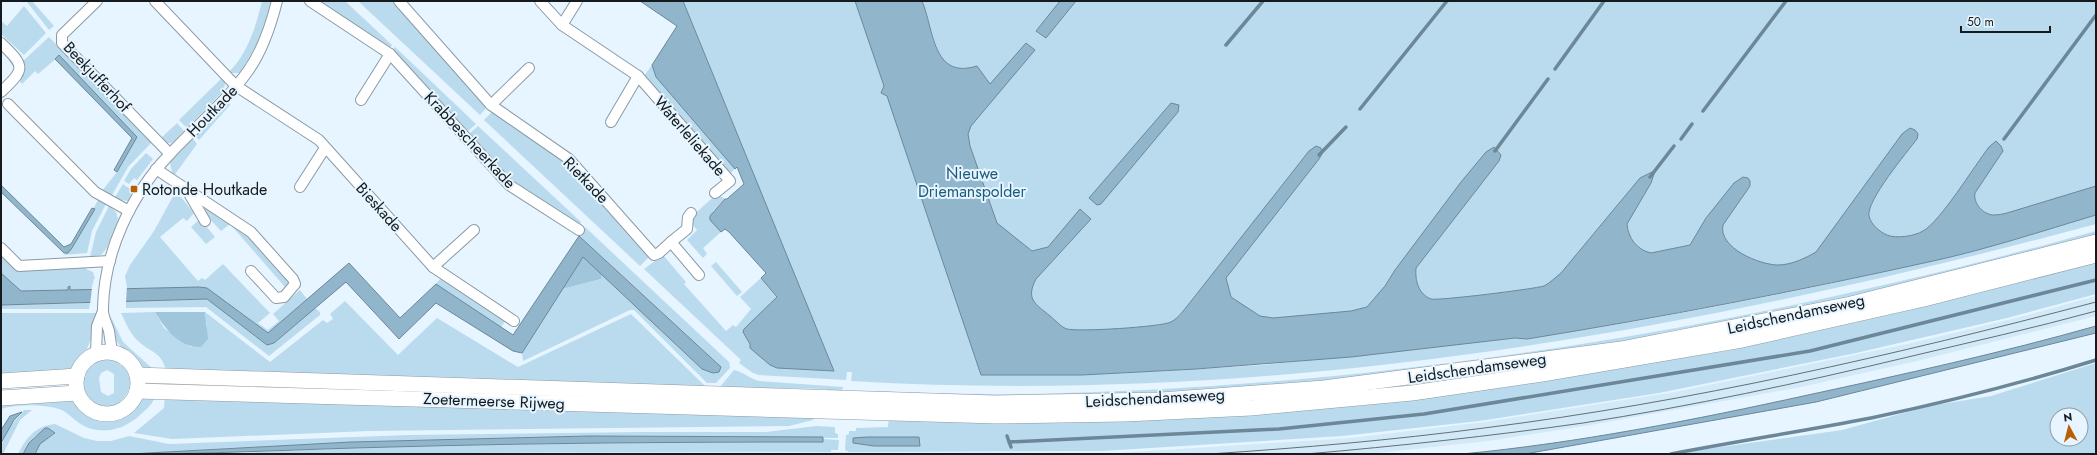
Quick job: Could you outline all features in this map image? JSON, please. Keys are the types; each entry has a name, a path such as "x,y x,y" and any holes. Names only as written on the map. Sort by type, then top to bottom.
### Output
{"main road":[{"name":"Leidschendamseweg","path":"849,406 1161,400 1324,388 1391,380 1621,349 1851,304 2096,242"},
{"name":"Leidschendamseweg","path":"849,406 997,416 1125,414 1251,408 1412,393 1542,374 1742,340 1924,299 2096,256"},
{"path":"112,352 126,358 133,366 137,375 137,390 133,400 126,407 117,412 98,412 89,408 77,393 76,376 84,362 96,354 112,352"},
{"name":"Zoetermeerse Rijweg","path":"137,375 849,406"},
{"path":"1,381 76,376"},
{"name":"Zoetermeerse Rijweg","path":"137,390 849,406"},
{"path":"1,398 77,393"}],"street":[{"name":"Beekjufferhof","path":"98,1 62,35 60,38 62,43 170,154"},
{"name":"Bieskade","path":"155,1 236,86 319,140 433,267 514,321"},
{"name":"Houtkade","path":"96,354 97,326 103,309 106,279 110,261 129,211 156,169 236,86 249,70 261,48 277,1"},
{"name":"Krabbescheerkade","path":"310,1 390,54 509,184 579,230"},
{"name":"Rietkade","path":"399,1 491,105 569,159 654,255 659,253 687,229 688,217 691,214"},
{"name":"Waterleliekade","path":"540,1 562,25 638,76 730,181 715,193"},
{"path":"562,25 578,1"},
{"path":"1,43 19,62 20,68 17,76 1,92"},
{"path":"361,100 390,54"},
{"path":"491,105 529,68"},
{"path":"611,122 638,76"},
{"path":"8,104 95,192 129,211"},
{"path":"300,187 325,148"},
{"path":"156,169 185,186 251,232 293,279 295,284 284,297 276,298 251,270"},
{"path":"185,186 205,221"},
{"path":"433,267 474,230"},
{"path":"671,242 699,275"},
{"path":"1,248 19,266 110,261"},
{"name":"Houtkade","path":"103,309 112,352"}],"shaded area":[{"path":"640,1 683,1 834,371 777,368 770,365 750,348 750,344 743,332 744,329 777,297 761,278 766,273 729,232 725,229 721,232 710,220 710,216 725,199 727,199 744,184 737,167 735,169 656,77 652,65 677,26"},
{"path":"855,1 922,1 933,38 943,59 951,66 962,68 977,66 990,84 1026,43 1035,50 971,126 968,134 970,146 997,223 1032,251 1048,247 1080,209 1091,219 1036,279 1033,286 1032,297 1037,305 1060,325 1067,329 1086,330 1152,326 1164,324 1174,320 1192,300 1309,151 1316,146 1321,148 1322,154 1319,159 1226,278 1231,297 1260,316 1273,318 1351,311 1367,307 1385,286 1395,270 1461,182 1486,152 1494,147 1501,155 1499,161 1416,268 1418,286 1423,294 1431,299 1537,288 1546,285 1561,273 1640,178 1652,172 1654,174 1651,183 1627,224 1631,239 1641,249 1651,253 1690,245 1706,218 1734,183 1743,177 1748,178 1750,181 1750,186 1723,225 1723,233 1727,241 1733,248 1742,254 1761,262 1778,265 1798,261 1816,252 1902,134 1910,128 1915,130 1918,134 1917,139 1880,188 1870,209 1869,216 1872,222 1879,230 1887,235 1895,237 1910,236 1920,233 1930,226 1948,205 1989,147 1996,141 2001,146 2003,151 1975,193 1977,204 1983,211 1996,215 2004,214 2096,186 2096,215 2015,240 1933,261 1680,313 1527,339 1515,338 1351,357 1196,369 1082,375 981,375 887,96 881,93 884,86"},
{"path":"1060,1 1076,1 1046,38 1036,31"},
{"path":"59,55 137,137 117,172 114,170 132,138 55,59"},
{"path":"1171,103 1179,105 1178,112 1101,204 1097,205 1089,198"},
{"path":"1,185 64,247 71,244 92,208 95,209 72,248 68,253 64,253 1,192"},
{"path":"579,236 721,367 719,372 713,373 702,369 583,257 522,353 513,351 436,303 399,339 346,282 274,343 267,345 207,299 1,305 1,273 21,291 68,290 68,287 70,286 70,290 199,287 207,288 268,333 349,263 400,318 436,284 513,335"},
{"path":"583,256 602,274 601,279 562,289"},
{"path":"2096,296 2096,316 1917,361 1801,387 1585,426 1488,441 1369,454 504,454 592,452 1117,453 1351,438 1485,422 1675,392 1912,343 2024,316"},
{"path":"155,312 205,312 208,339 201,347 186,344 180,341 168,331"},
{"path":"2096,326 2096,333 1816,402 1525,454 1462,454 1549,444 1636,430 1722,413 1953,363"},
{"path":"22,412 14,420 1,443 1,430 10,416"},
{"path":"45,428 48,428 55,433 40,444 35,454 23,454 29,443"},
{"path":"588,436 823,437 823,442 499,445 130,454 351,442"},
{"path":"919,437 920,446 874,446 853,443 853,438"}],"green space":[{"path":"32,1 54,26 49,30 27,2"},
{"path":"262,1 271,1 255,48 239,73 230,73 229,72 236,65 250,39"},
{"path":"315,1 345,1 392,45 389,49"},
{"path":"358,1 394,1 487,107 480,115"},
{"name":"Nieuwe Driemanspolder","path":"683,1 2096,1 2096,206 1897,257 981,375 1082,375 1263,365 1515,338 1527,339 1742,302 1813,287 1955,254 2096,215 2096,224 1943,263 1790,298 1635,328 1480,353 1323,371 1166,382 1009,386 851,381 852,372 847,372 846,380 759,375 753,373 739,363 741,360 644,269 663,255 686,282 684,284 726,331 733,325 736,327 751,309 740,297 761,278 777,298 744,330 746,336 753,347 777,368 796,368 754,174"},
{"path":"24,6 46,33 24,55 1,34 1,21 7,26"},
{"path":"49,37 152,142 128,167 111,197 102,191 117,172 137,137 59,56 38,74 35,71 22,84 19,80 22,62"},
{"path":"395,47 476,124 467,132 391,51"},
{"path":"652,65 656,77 735,169 729,174 644,76"},
{"path":"222,78 225,82 224,90 187,128 179,120"},
{"path":"229,103 230,105 199,140 195,136"},
{"path":"492,112 566,162 649,257 640,266 484,120"},
{"path":"177,123 184,131 172,143 166,143 160,139"},
{"path":"478,126 581,222 579,226 512,182 469,134"},
{"path":"193,139 197,144 173,177 170,162"},
{"path":"146,153 153,159 137,180 134,178 129,184 124,181 131,169"},
{"path":"123,184 133,191 128,201 114,199"},
{"path":"176,191 194,213 187,221 183,218 160,237 198,281 202,278 205,280 223,264 270,313 258,323 268,330 279,321 273,314 300,290 307,299 268,333 207,288 127,288 125,276 130,265 154,231"},
{"path":"717,194 725,199 713,211 713,223 721,232 703,248 707,254 703,258 687,240 697,230 691,223 691,217"},
{"path":"98,200 106,204 92,231 87,253 64,255 72,248"},
{"path":"109,206 116,212 118,219 107,248 101,255 90,257 96,232"},
{"path":"209,206 245,231 288,280 288,285 285,287 230,224 221,231 203,212"},
{"path":"200,219 215,237 206,244 191,227"},
{"path":"585,227 729,362 730,368 716,383 707,383 634,310 630,310 523,361 522,353 562,289 601,279 602,274 702,369 721,367 579,236"},
{"path":"2096,231 2096,237 1752,320 1708,324 1660,333 1623,345 1402,376 1100,398 851,395 851,391 1029,394 1164,389 1299,379 1433,365 1567,346 1701,323 1833,296 1965,266"},
{"path":"1,255 17,271 86,266 86,269 93,272 95,279 91,290 70,290 70,287 68,290 21,291 1,273"},
{"path":"2096,261 2096,294 2007,318 1856,353 1659,393 1479,421 1342,436 1102,451 849,452 845,450 846,435 849,434 849,431 856,431 856,428 888,427 889,416 1548,379 1732,350 1911,310"},
{"path":"716,262 742,292 737,296 711,266"},
{"path":"441,278 506,320 501,327 436,284"},
{"path":"207,299 267,345 274,343 315,308 320,312 320,315 269,356 206,307 126,308 126,300"},
{"path":"345,301 398,355 437,318 518,367 631,314 706,387 719,388 734,370 759,381 843,387 842,391 831,394 826,389 779,388 774,392 166,373 165,366 159,357 134,337 121,313 155,312 164,328 191,347 207,326 205,312 270,362 323,320 327,323 333,319 330,314"},
{"path":"90,303 89,309 1,309 1,305"},
{"path":"1,313 96,313 91,338 85,353 67,371 1,377"},
{"path":"111,317 123,342 155,371 139,368 120,346 115,336"},
{"path":"104,358 117,362 126,370 130,382 129,388 126,395 116,405 105,407 95,403 87,396 82,385 83,375 89,365","holes":["107,370 114,374 114,393 108,396 101,392 99,378 101,373"]},
{"path":"2096,363 2096,454 1671,454 1842,430 1929,406 1991,396"},
{"path":"148,395 155,395 153,401 139,416 125,425 110,430 94,430 79,423 64,411 52,407 22,405 1,409 1,402 65,399 74,402 96,416 104,418 119,415"},
{"path":"165,395 815,416 813,420 789,426 369,431 172,439 134,433 164,408"},
{"path":"24,410 32,410 20,420 3,454 1,454 5,435"},
{"path":"55,424 84,438 97,441 111,441 129,436 169,444 409,435 766,432 816,426 835,427 835,433 838,434 838,438 588,436 351,442 130,454 35,454 40,444 55,434 48,428 34,437 23,454 18,454 32,433 42,427"},
{"path":"823,439 839,440 838,450 831,450 831,452 220,454 295,450 446,446 597,443 823,442"}],"pier":[{"path":"127,286 126,302 90,305 92,288"}],"waterway":[{"path":"1226,45 1263,1"},
{"path":"1360,109 1447,1"},
{"path":"1555,69 1604,1"},
{"path":"1703,111 1786,1"},
{"path":"2004,139 2096,15"},
{"path":"1495,151 1548,79"},
{"path":"1681,139 1692,124"},
{"path":"1319,155 1346,127"},
{"path":"1650,177 1674,146"},
{"path":"1009,442 1279,429 1424,414 1810,351 2096,280"},
{"path":"1671,454 1846,423 1899,412 1956,399 2096,360"},
{"path":"1007,436 1011,447"}],"tram line":[{"path":"1209,454 1381,440 1484,428 1639,405 1716,391 1869,358 2020,322 2096,302"},
{"path":"1306,454 1514,432 1583,423 1665,409 1827,376 2002,335 2096,311"}],"place":[{"name":"Rotonde Houtkade","path":"134,189"}]}
